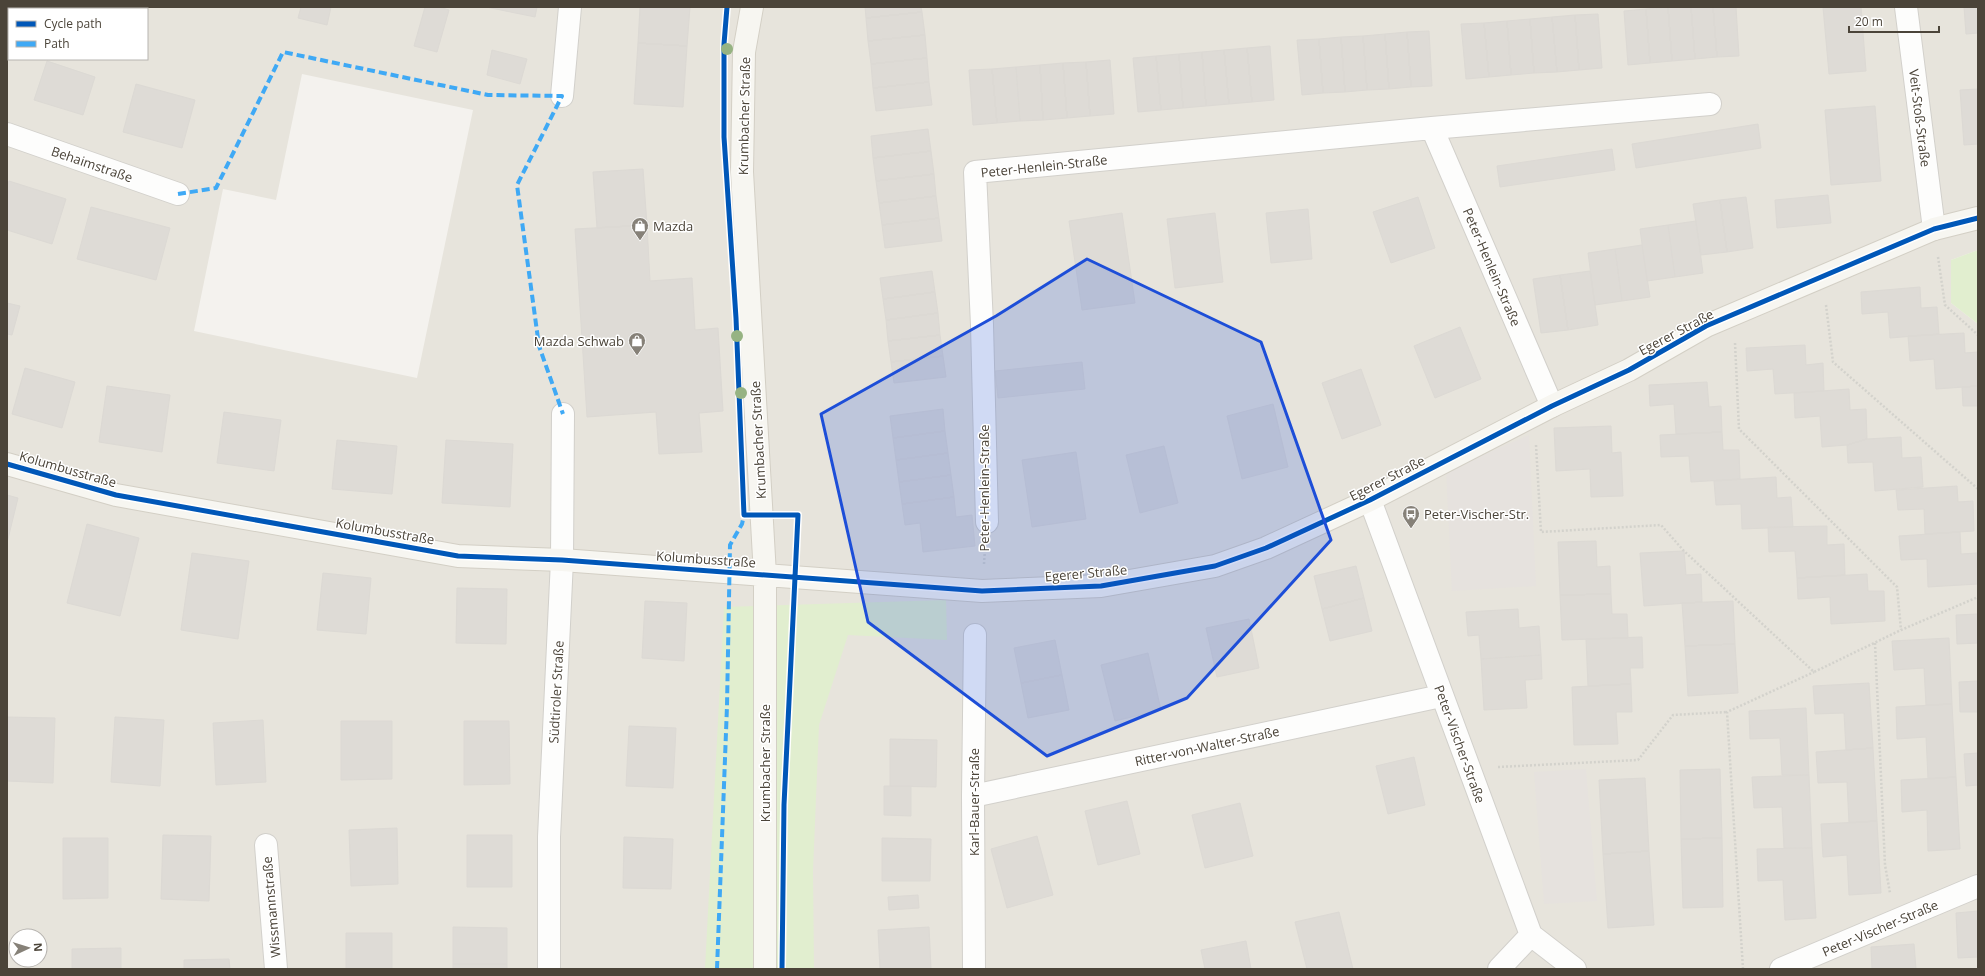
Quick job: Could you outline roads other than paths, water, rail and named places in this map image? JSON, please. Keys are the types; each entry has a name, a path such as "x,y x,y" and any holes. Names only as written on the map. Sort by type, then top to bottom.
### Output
{"street":[{"path":"562,96 570,7"},
{"name":"Krumbacher Straße","path":"752,7 744,52 742,172 765,575 765,969"},
{"name":"Veit-Stoß-Straße","path":"1906,7 1934,229"},
{"name":"Peter-Henlein-Straße","path":"987,522 982,325 975,172 1432,128 1710,104"},
{"name":"Peter-Henlein-Straße","path":"1432,128 1543,410"},
{"name":"Behaimstraße","path":"7,134 178,194"},
{"name":"Egerer Straße","path":"765,575 982,591 1101,586 1216,566 1266,548 1370,500 1543,410 1628,370 1706,326 1934,229 1978,218"},
{"name":"Südtiroler Straße","path":"548,969 549,837 562,560 563,414"},
{"name":"Kolumbusstraße","path":"7,464 116,495 458,556 562,560 765,575"},
{"name":"Peter-Vischer-Straße","path":"1370,500 1441,696 1531,935"},
{"name":"Karl-Bauer-Straße","path":"974,969 973,796 975,635"},
{"name":"Ritter-von-Walter-Straße","path":"973,796 1441,696"},
{"name":"Wissmannstraße","path":"266,845 276,969"},
{"name":"Peter-Vischer-Straße","path":"1781,969 1978,886"},
{"path":"1499,969 1531,935 1575,969"}],"place":[{"name":"Mazda","path":"640,241"},
{"name":"Mazda Schwab","path":"637,356"},
{"name":"Peter-Vischer-Str.","path":"1411,529"}]}
